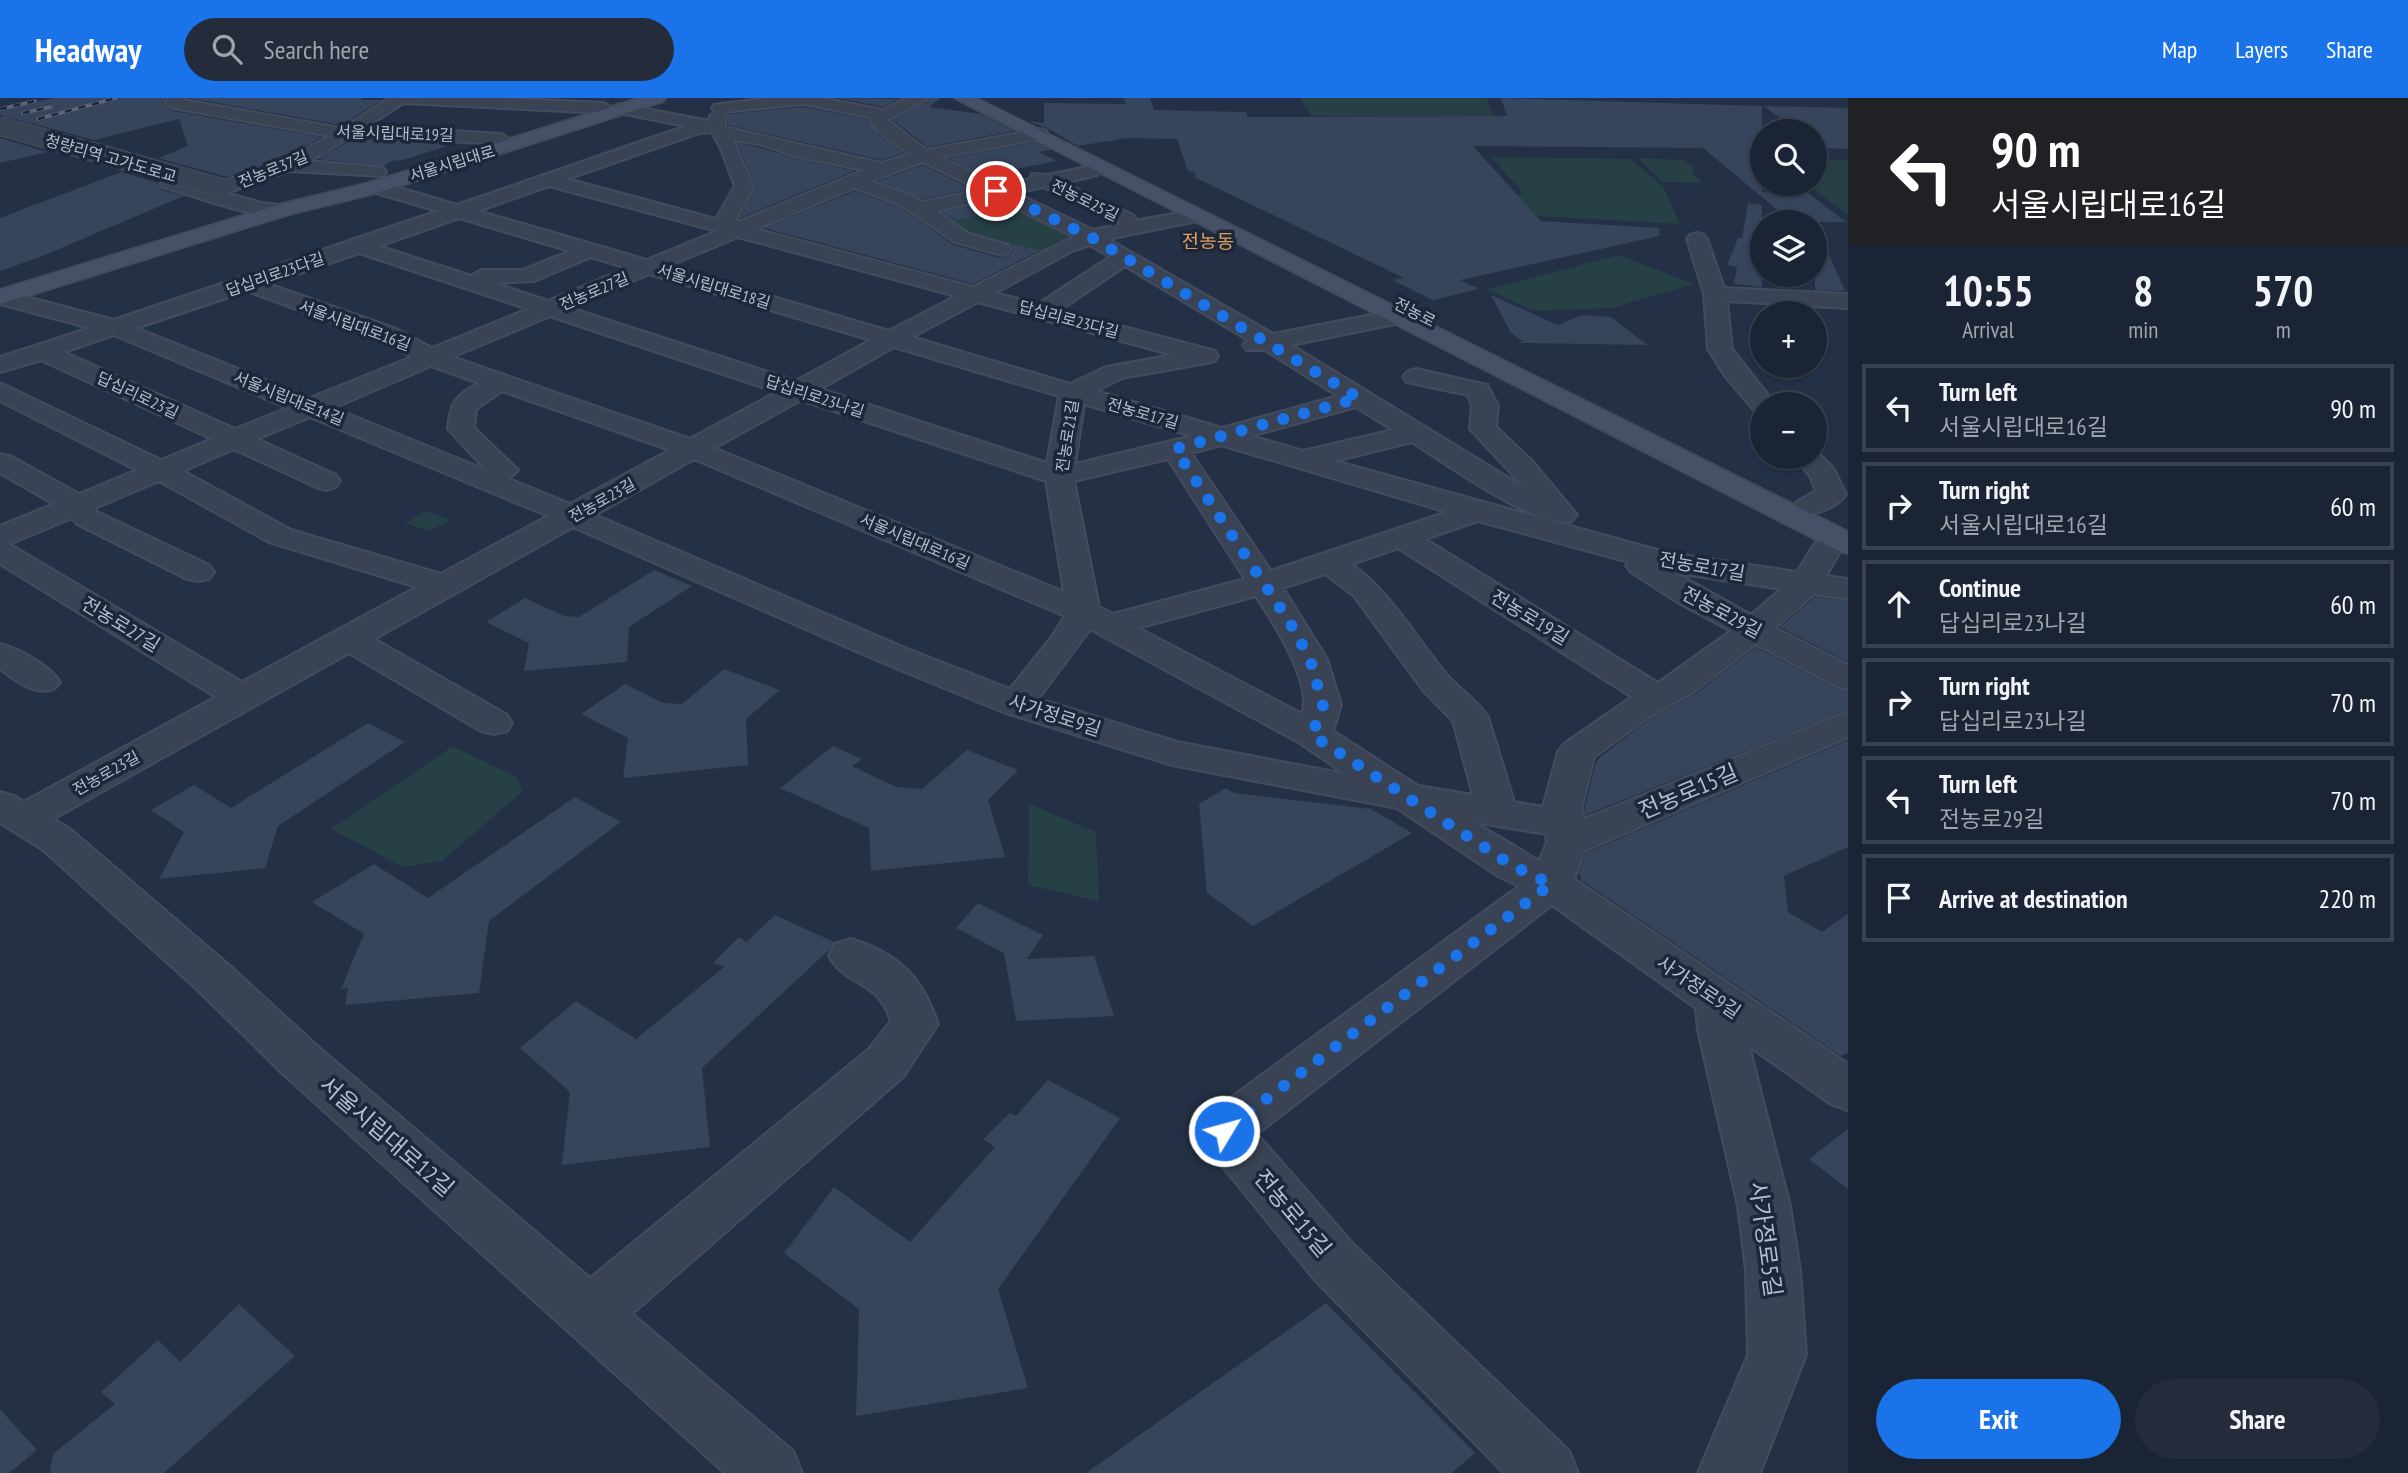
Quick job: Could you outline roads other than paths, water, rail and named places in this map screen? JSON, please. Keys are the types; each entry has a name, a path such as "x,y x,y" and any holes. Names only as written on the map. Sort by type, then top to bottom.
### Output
{"main road":[{"name":"서울시립대로","path":"0,297 637,98"},
{"name":"서울시립대로","path":"282,211 318,195 501,139 657,98"},
{"name":"전농로","path":"963,98 1039,134 1096,169 1841,540"},
{"name":"전농로","path":"981,98 1121,164 1236,225 1808,508 1841,540"},
{"path":"1096,169 1121,164"}],"street":[{"name":"서울시립대로19길","path":"178,98 173,103 335,132 501,139"},
{"path":"909,136 877,119 919,98"},
{"path":"722,116 804,99 884,115"},
{"name":"전농로37길","path":"215,191 289,165 323,148 375,115 401,104"},
{"path":"401,104 612,108"},
{"path":"660,117 686,107"},
{"name":"서울시립대로","path":"612,108 660,117 722,116"},
{"path":"722,116 762,139 790,149 883,169"},
{"path":"722,116 744,186 725,221 737,230"},
{"name":"답십리로23다길","path":"0,365 359,246 697,128 722,116"},
{"path":"970,124 998,116"},
{"name":"서울시립대로","path":"466,118 558,122"},
{"name":"청량리역 고가도로교","path":"0,127 215,191"},
{"name":"청량리역 고가도로교","path":"0,134 215,191"},
{"name":"전농로27길","path":"0,537 883,169 923,155 1039,134"},
{"path":"866,138 909,136"},
{"name":"전농로27길","path":"909,136 996,157"},
{"name":"전농로29길","path":"909,136 923,155 1091,237 1269,342 1518,496 1592,528 1690,596 1848,679"},
{"path":"790,149 836,141"},
{"path":"323,148 357,149"},
{"name":"서울시립대로","path":"380,150 450,155"},
{"name":"서울시립대로18길","path":"289,165 376,179 458,210 891,339"},
{"path":"1020,169 1045,180"},
{"name":"전농로25길","path":"919,209 1096,169"},
{"name":"답십리로23다길","path":"549,180 1206,356"},
{"name":"전농로25길","path":"1045,180 1124,224"},
{"path":"855,182 880,189 919,209 961,238 1001,249"},
{"name":"전농로37길","path":"215,191 261,209 282,211"},
{"path":"1124,224 1140,206 1142,197"},
{"name":"전농로23길","path":"8,819 243,698 891,339 1067,246 1124,224 1195,216"},
{"path":"1697,239 1715,294 1720,349 1752,392"},
{"name":"답십리로23나길","path":"359,246 1059,476"},
{"name":"답십리로23나길","path":"455,277 526,276 592,249"},
{"path":"455,277 481,262 490,252"},
{"path":"1041,312 1125,257"},
{"path":"899,274 921,261"},
{"path":"932,282 964,265"},
{"name":"서울시립대로16길","path":"248,284 274,297 361,325 416,347 431,358 693,449 1097,619 1312,735 1513,866 1551,884"},
{"path":"1715,294 1848,301"},
{"name":"서울시립대로14길","path":"0,297 114,327 573,516"},
{"name":"전농로21길","path":"1097,619 1059,476 1073,392 1115,372 1397,317"},
{"name":"전농로17길","path":"891,339 1476,512 1666,562 1848,589"},
{"name":"답십리로23길","path":"42,351 234,439"},
{"name":"전농로29길","path":"1416,377 1478,390 1485,406 1483,429 1523,468 1565,516"},
{"path":"501,382 480,393 463,407 461,429 482,453 504,470 500,486 507,552"},
{"path":"0,391 160,470 280,537 447,586"},
{"path":"1059,476 1175,449 1359,398"},
{"path":"1303,460 1417,433"},
{"path":"234,439 326,481"},
{"path":"1175,449 1310,659 1323,705 1312,735"},
{"path":"0,462 78,505 87,518 198,572"},
{"path":"1808,508 1832,494 1838,486 1819,469"},
{"path":"1016,704 1065,643 1097,619 1264,584 1518,496"},
{"name":"사가정로9길","path":"573,516 893,655 1016,704 1172,752 1408,798 1497,812 1565,833"},
{"name":"전농로19길","path":"1401,537 1604,661 1657,698"},
{"path":"1551,884 1565,833 1562,806 1577,752 1636,709 1683,684 1754,629 1806,584 1841,540"},
{"name":"전농로27길","path":"0,551 243,698"},
{"path":"1328,561 1365,589 1435,683 1470,717 1497,812"},
{"path":"349,639 494,723"},
{"path":"0,654 42,682"},
{"name":"전농로15길","path":"1565,833 1848,723"},
{"name":"서울시립대로12길","path":"8,819 56,839 215,979 299,1059 592,1313 771,1473"},
{"name":"사가정로9길","path":"1551,884 1848,1090"},
{"name":"전농로15길","path":"1547,1473 1334,1262 1224,1131 1551,884"},
{"path":"592,1313 886,1063 915,1024 898,983 851,956"},
{"name":"사가정로5길","path":"1718,1001 1721,1030 1748,1128 1764,1206 1773,1270 1777,1355 1729,1473"}],"railway":[{"path":"38,119 116,98"},
{"path":"0,109 35,101"},
{"path":"23,113 51,107"}],"district":[{"name":"전농동","path":"1208,241"}]}
